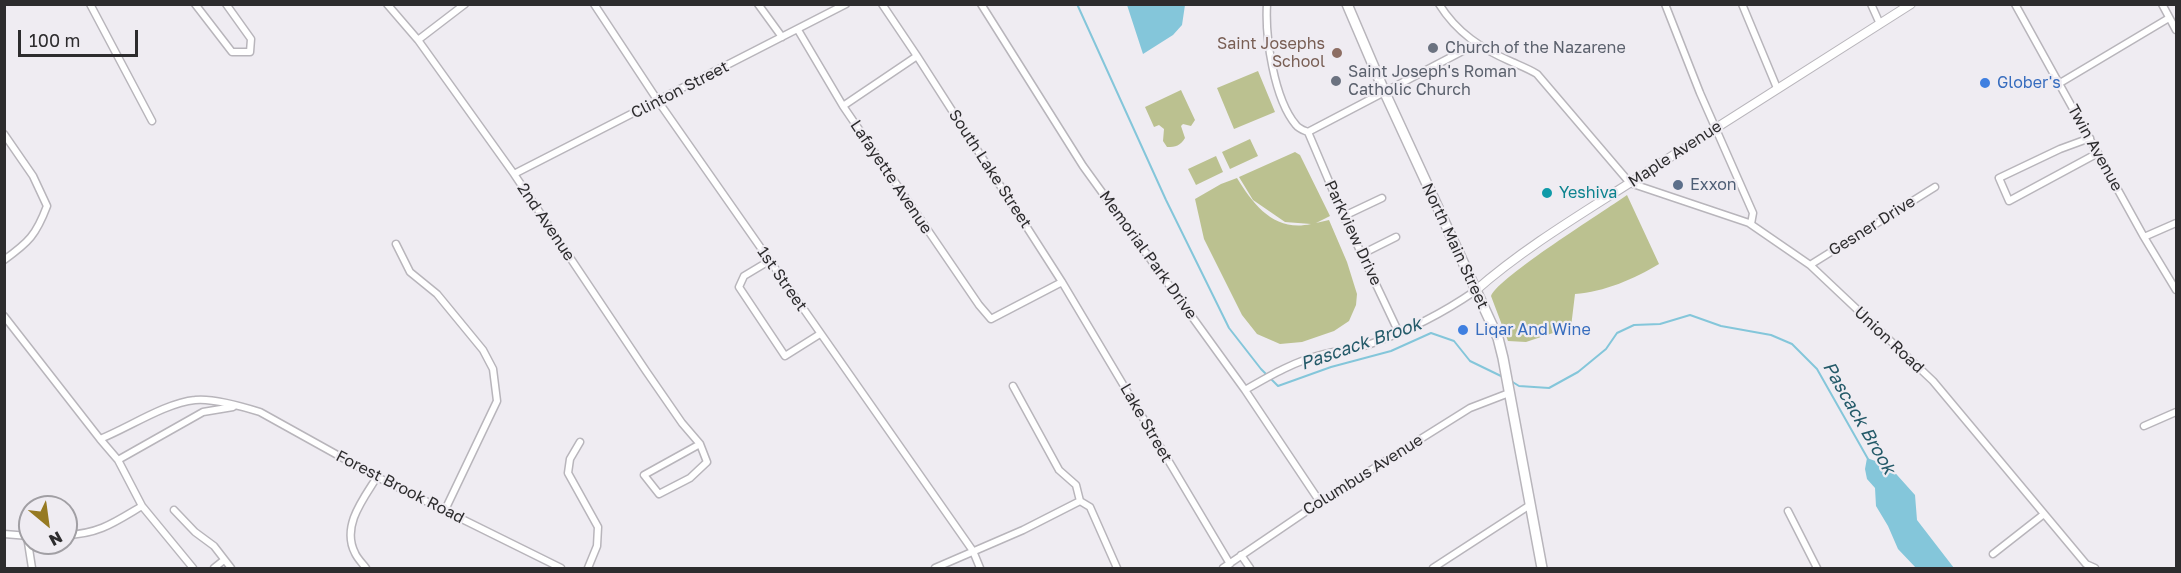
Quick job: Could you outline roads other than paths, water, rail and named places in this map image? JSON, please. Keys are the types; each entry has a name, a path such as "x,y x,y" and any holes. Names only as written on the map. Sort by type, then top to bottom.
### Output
{"main road":[{"name":"North Main Street","path":"1347,4 1385,93 1498,338 1542,568"}],"street":[{"path":"90,4 152,121"},
{"path":"195,4 232,52 250,52 251,39 226,4"},
{"name":"2nd Avenue","path":"387,4 418,40 514,174 682,423 700,444"},
{"path":"418,40 465,4"},
{"name":"1st Street","path":"594,4 658,101 973,551 980,568"},
{"path":"758,4 782,37"},
{"name":"Clinton Street","path":"514,174 846,4"},
{"path":"843,106 917,56 882,4"},
{"name":"Memorial Park Drive","path":"981,4 1083,166 1245,390 1320,502"},
{"path":"1268,4 1266,27 1274,70 1285,107 1297,128 1308,132 1476,44"},
{"path":"1439,4 1461,33 1476,44 1537,75 1630,183"},
{"path":"1665,4 1700,93 1753,213 1751,224"},
{"path":"1742,4 1777,88"},
{"path":"1871,4 1880,24"},
{"name":"Maple Avenue","path":"1245,390 1299,361 1371,344 1436,315 1475,291 1518,256 1911,4"},
{"name":"Twin Avenue","path":"2015,4 2144,237 2176,290"},
{"path":"2162,4 2176,30"},
{"path":"2060,83 2169,18"},
{"name":"Lafayette Avenue","path":"798,30 843,106 979,305 991,319 1062,282"},
{"name":"South Lake Street","path":"917,56 1062,282"},
{"name":"Parkview Drive","path":"1308,132 1344,216 1399,333"},
{"path":"4,134 33,176 46,206 39,228 25,245 4,261"},
{"path":"2090,138 2060,149 1999,178 2009,201 2098,153"},
{"name":"Union Road","path":"1630,183 1751,224 1810,265 1933,381 2086,564 2095,568"},
{"name":"Gesner Drive","path":"1810,265 1935,188"},
{"path":"1344,216 1382,198"},
{"path":"2144,237 2176,223"},
{"path":"1362,254 1396,237"},
{"path":"396,244 410,272 437,294 483,350 493,369 497,401 445,510"},
{"path":"769,261 744,276 739,287 785,356 820,334"},
{"name":"Lake Street","path":"1062,282 1230,564"},
{"path":"4,316 99,440 118,460 142,506 193,568"},
{"path":"1013,386 1059,470 1076,485 1080,501 1090,507 1117,568"},
{"name":"Columbus Avenue","path":"1223,568 1320,502 1470,408 1508,389"},
{"name":"Forest Brook Road","path":"99,440 124,430 159,411 196,400 239,406 260,412 377,477 445,510 549,566 561,568"},
{"name":"Forest Brook Road","path":"118,460 203,412 239,406"},
{"path":"2144,426 2176,412"},
{"path":"580,442 570,459 568,473 598,527 597,546 588,568"},
{"path":"700,444 707,462 690,478 659,494 644,475 700,444"},
{"path":"366,568 353,551 350,531 357,508 377,477"},
{"path":"935,568 1023,530 1080,501"},
{"path":"1433,568 1530,505"},
{"path":"78,535 102,530 142,506"},
{"path":"174,510 195,532 214,546 231,568"},
{"path":"1788,511 1817,568"},
{"path":"1993,554 2044,514"},
{"path":"1241,555 1250,568"},
{"path":"214,568 224,560"}],"water":[{"path":"1127,5 1185,5 1182,25 1173,35 1143,54"},
{"path":"1867,458 1889,466 1915,495 1917,520 1954,568 1916,568 1898,549 1876,506 1875,488 1867,479 1865,469"}],"waterway":[{"name":"Pascack Brook","path":"1077,4 1166,200 1229,328 1261,369 1278,386 1331,367 1391,351 1431,333 1454,341 1470,361 1503,377"},
{"name":"Pascack Brook","path":"1511,381 1519,386 1549,388 1578,372 1606,349 1617,333 1634,325 1660,324 1690,315 1721,326 1771,335 1792,344 1817,369 1868,459"}],"place":[{"name":"Church of the Nazarene","path":"1433,48"},
{"name":"Saint Josephs School","path":"1337,53"},
{"name":"Saint Joseph's Roman Catholic Church","path":"1336,81"},
{"name":"Glober's","path":"1985,83"},
{"name":"Exxon","path":"1678,185"},
{"name":"Yeshiva","path":"1547,193"},
{"name":"Liqar And Wine","path":"1463,330"}]}
